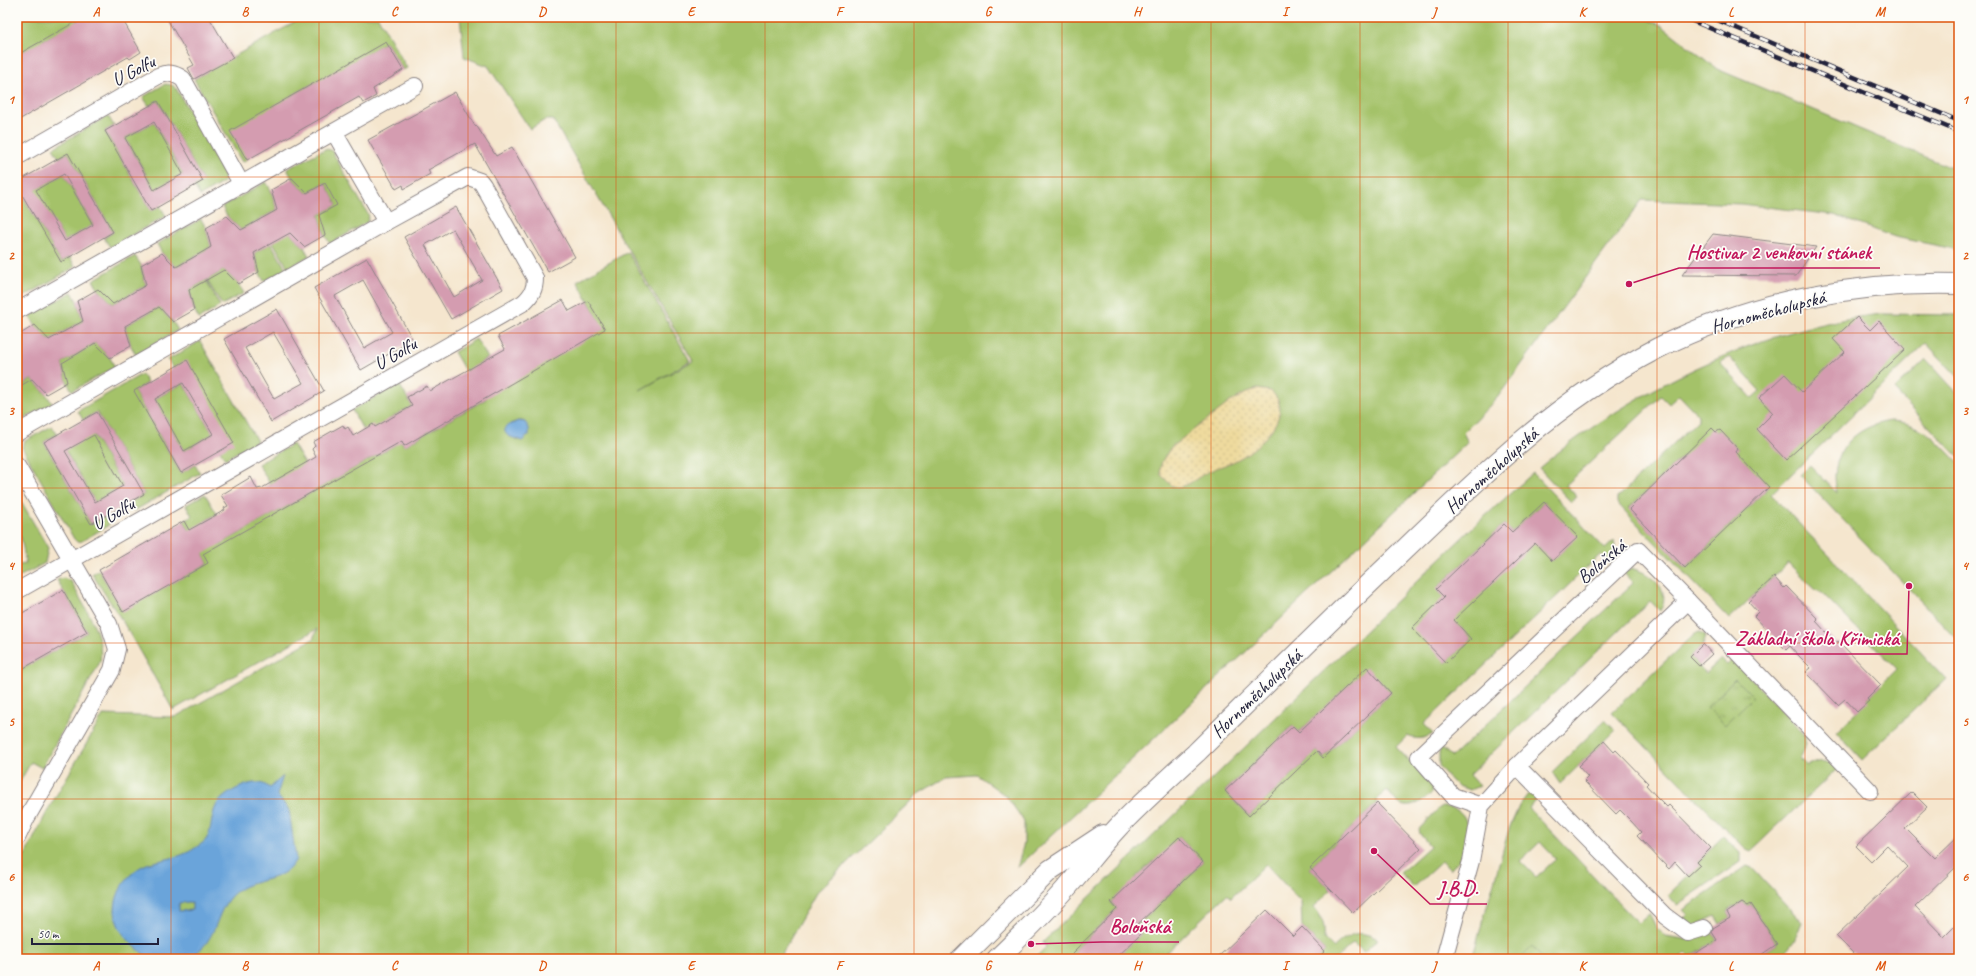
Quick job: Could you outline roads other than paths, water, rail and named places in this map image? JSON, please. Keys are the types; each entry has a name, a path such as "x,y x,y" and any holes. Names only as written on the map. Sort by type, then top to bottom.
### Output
{"street":[{"name":"U Golfu","path":"17,157 158,76 166,73 172,73 184,79 242,185"},
{"path":"17,311 415,86"},
{"path":"334,132 386,222"},
{"name":"U Golfu","path":"17,433 462,179 473,177 480,181 483,185 532,269 535,278 535,288 531,296 523,302 17,590"},
{"name":"Hornoměcholupská","path":"997,959 1023,935 1067,888 1123,822 1468,489 1523,440 1560,411 1628,365 1683,336 1739,315 1784,303 1879,287 1956,285"},
{"path":"17,466 113,632 117,649 116,660 112,670 26,819 17,838"},
{"name":"Boloňská","path":"1481,806 1453,796 1419,757 1638,550 1688,601"},
{"path":"1444,959 1471,861 1481,806 1517,766 1688,601 1870,791"},
{"path":"1517,766 1665,916 1688,933 1704,928"},
{"name":"Hornoměcholupská","path":"960,959 1050,870 1123,822"}],"water":[{"path":"518,421 525,422 529,428 529,435 522,441 508,436 505,432 505,427"},
{"path":"283,776 277,795 289,810 296,859 291,867 278,876 253,883 237,891 230,897 225,904 207,942 201,949 190,957 182,960 164,960 152,959 144,955 123,934 116,917 115,911 118,895 125,881 136,870 143,866 181,855 204,842 209,834 216,806 223,797 229,793 241,786 254,783 259,783 270,788","holes":["179,903 192,903 192,910 179,911"]}],"railway":[{"path":"1683,17 1959,132"},
{"path":"1710,17 1959,121"}],"place":[{"name":"Hostivar 2 venkovní stánek","path":"1629,284"},
{"name":"Základní škola Křimická","path":"1909,586"},
{"name":"J.B.D.","path":"1374,851"},
{"name":"Boloňská","path":"1031,944"}]}
